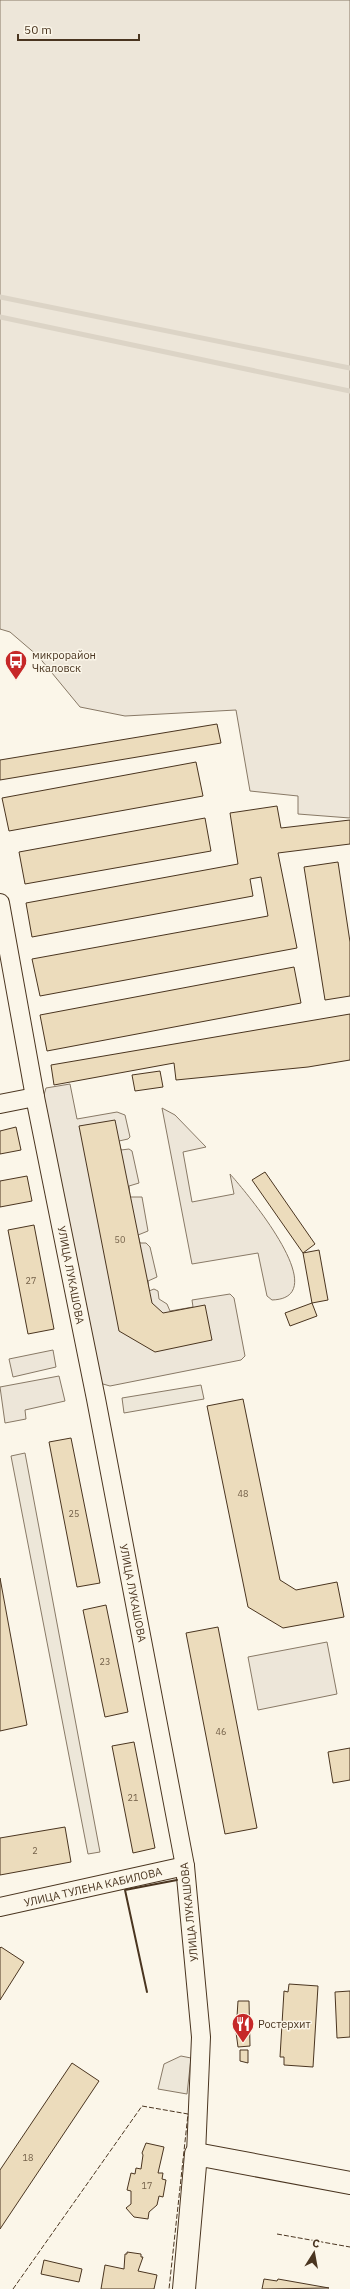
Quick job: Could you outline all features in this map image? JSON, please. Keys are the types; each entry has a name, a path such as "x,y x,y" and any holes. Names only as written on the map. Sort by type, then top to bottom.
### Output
{"main road":[{"path":"196,2154 350,2183"},
{"name":"УЛИЦА ЛУКАШОВА","path":"184,2289 196,2154"}],"street":[{"name":"УЛИЦА ЛУКАШОВА","path":"0,903 35,1097 96,1399 185,1866 201,2037 196,2154"},
{"path":"0,1104 35,1097"},
{"name":"УЛИЦА ТУЛЕНА КАБИЛОВА","path":"0,1907 185,1866"}],"shaded area":[{"path":"0,0 350,0 350,818 298,814 298,796 250,791 236,710 125,716 80,707 38,656 10,632 0,629"},
{"path":"70,1084 77,1119 117,1112 125,1115 130,1137 119,1141 121,1150 129,1149 132,1151 139,1183 129,1186 130,1197 142,1197 148,1231 138,1235 140,1243 146,1243 150,1247 157,1277 148,1281 149,1291 154,1289 158,1291 159,1299 167,1304 170,1311 193,1307 192,1300 230,1294 234,1298 245,1356 241,1360 110,1386 103,1384 97,1378 43,1098 46,1088"},
{"path":"162,1108 175,1115 206,1147 183,1152 192,1202 234,1194 230,1174 267,1221 281,1243 291,1264 295,1282 289,1295 272,1300 267,1296 258,1253 192,1264"},
{"path":"53,1350 56,1367 13,1377 9,1359"},
{"path":"59,1376 65,1401 25,1410 26,1419 5,1423 0,1387"},
{"path":"201,1385 204,1399 124,1413 122,1398"},
{"path":"25,1453 100,1852 88,1854 11,1456"},
{"path":"327,1642 337,1694 258,1710 248,1657"},
{"path":"181,2056 191,2058 187,2094 158,2089 164,2064"}],"building":[{"path":"217,724 221,743 0,780 0,760"},
{"path":"196,762 203,796 9,831 2,798"},
{"path":"277,806 281,828 350,820 350,844 278,853 297,948 40,996 32,959 268,916 261,877 250,879 253,896 32,937 26,903 238,864 230,813"},
{"path":"205,818 211,851 25,884 19,852"},
{"path":"338,862 350,942 350,996 325,1000 304,867"},
{"path":"294,967 301,1003 47,1051 40,1015"},
{"path":"350,1014 350,1060 308,1067 176,1080 174,1063 54,1085 51,1065"},
{"path":"160,1071 163,1087 135,1091 132,1075"},
{"path":"115,1120 152,1303 163,1313 205,1305 212,1340 155,1352 119,1331 79,1126"},
{"path":"16,1127 21,1150 0,1154 0,1131"},
{"path":"265,1172 315,1244 303,1253 252,1180"},
{"path":"27,1176 32,1201 0,1207 0,1181"},
{"path":"34,1225 54,1329 28,1334 8,1230"},
{"path":"319,1250 328,1300 312,1303 303,1253"},
{"path":"312,1303 317,1316 290,1326 285,1313"},
{"path":"243,1399 280,1580 296,1590 337,1582 344,1617 283,1628 248,1607 207,1406"},
{"path":"71,1438 100,1583 77,1587 49,1442"},
{"path":"0,1578 27,1725 0,1731"},
{"path":"106,1605 128,1712 105,1717 83,1610"},
{"path":"218,1627 257,1828 225,1834 186,1633"},
{"path":"134,1742 155,1848 133,1853 112,1746"},
{"path":"350,1748 350,1780 333,1783 328,1752"},
{"path":"65,1827 71,1862 0,1875 0,1838"},
{"path":"1,1947 24,1962 0,2000 0,1948"},
{"path":"289,1984 318,1986 313,2067 284,2065 284,2057 280,2057 284,1991 288,1992"},
{"path":"350,1991 350,2037 337,2038 335,1992"},
{"path":"238,2001 249,2001 250,2046 238,2047 236,2032"},
{"path":"240,2050 248,2050 248,2063 240,2061"},
{"path":"72,2063 99,2081 0,2229 0,2170"},
{"path":"146,2143 164,2147 158,2173 163,2173 162,2179 166,2180 163,2197 159,2196 157,2205 149,2212 148,2219 134,2217 126,2208 131,2204 131,2191 127,2190 131,2173 135,2174 136,2168 141,2169 142,2153"},
{"path":"127,2252 141,2254 141,2257 143,2257 138,2271 157,2275 154,2289 101,2289 105,2265 124,2269 125,2254 127,2254"},
{"path":"44,2260 82,2269 79,2282 41,2274"},
{"path":"264,2279 277,2281 278,2279 329,2288 262,2289"}],"waterway":[{"path":"0,297 350,368"},
{"path":"0,317 350,391"}],"fence":[{"path":"13,2289 142,2106 188,2114 169,2289"},
{"path":"277,2234 350,2247"}],"wall":[{"path":"147,1992 125,1890 177,1880"}],"place":[{"name":"микрорайон Чкаловск","path":"16,680"},
{"name":"Ростерхит","path":"243,2044"}]}
